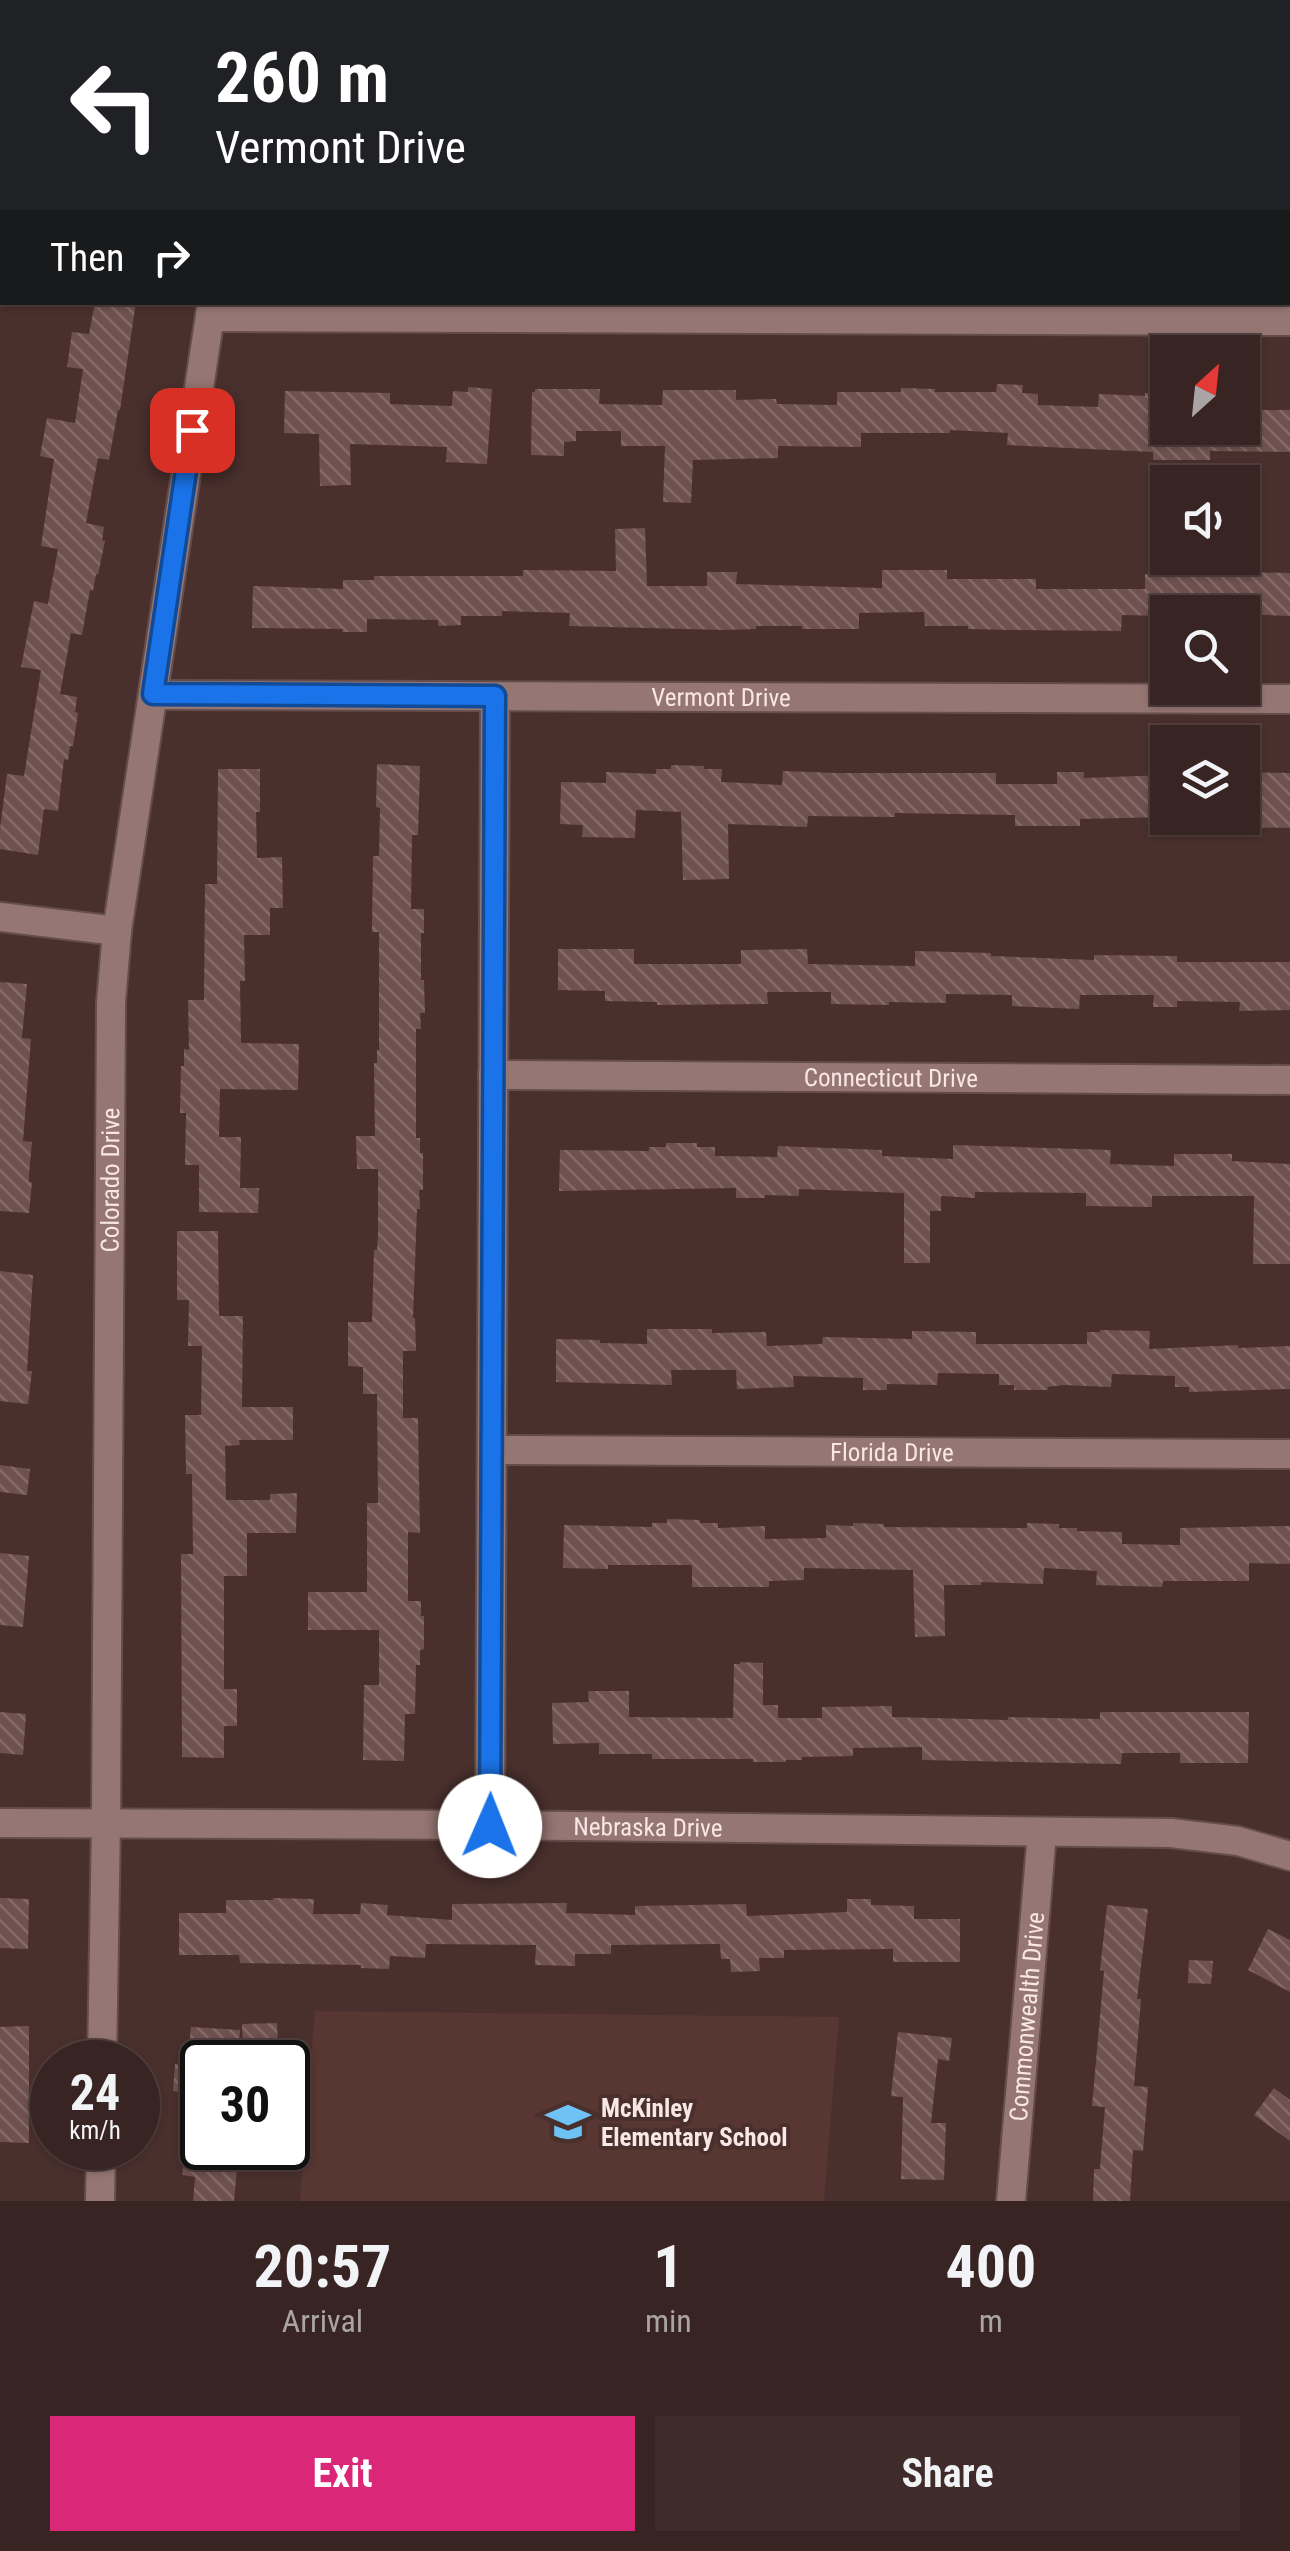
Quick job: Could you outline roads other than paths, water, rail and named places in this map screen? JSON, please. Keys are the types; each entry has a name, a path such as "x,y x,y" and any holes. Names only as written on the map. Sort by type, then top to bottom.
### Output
{"street":[{"path":"211,310 1290,321"},
{"name":"Colorado Drive","path":"102,2040 111,1002 116,930 211,310"},
{"name":"Vermont Drive","path":"153,694 1290,699"},
{"path":"490,1826 495,696"},
{"path":"0,917 116,930"},
{"name":"Connecticut Drive","path":"493,1075 1290,1080"},
{"name":"Florida Drive","path":"492,1450 1290,1454"},
{"name":"Nebraska Drive","path":"0,1823 1171,1834 1238,1841 1290,1856"},
{"name":"Commonwealth Drive","path":"1011,2201 1042,1832"},
{"path":"100,2170 100,2201"}],"place":[{"name":"McKinley Elementary School","path":"568,2122"}]}
